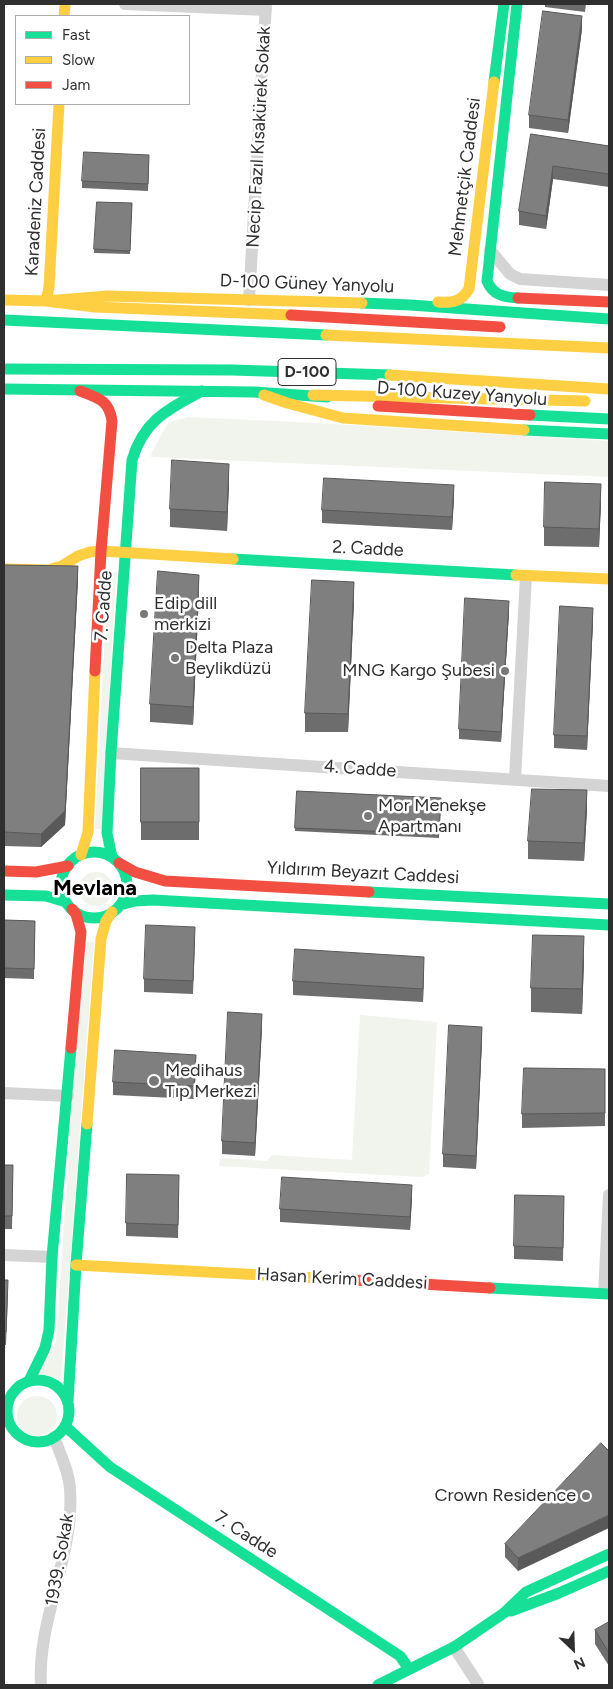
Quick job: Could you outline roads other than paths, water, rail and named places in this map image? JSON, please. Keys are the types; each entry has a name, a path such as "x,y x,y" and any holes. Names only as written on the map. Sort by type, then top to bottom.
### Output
{"main road":[{"name":"Mehmetçik Caddesi","path":"410,306 419,302 455,303 464,298 468,289 504,4"},
{"name":"Mehmetçik Caddesi","path":"517,4 487,281 491,290 497,295 506,297 609,302"},
{"name":"Karadeniz Caddesi","path":"46,302 49,287 59,105"},
{"name":"D-100 Güney Yanyolu","path":"4,300 46,302 108,296 249,300 410,306 609,319"},
{"path":"46,302 96,307 367,318 508,328"},
{"name":"D-100","path":"4,320 609,348"},
{"path":"568,335 596,347"},
{"name":"D-100","path":"4,369 232,370 398,375 609,389"},
{"path":"4,389 254,392 599,402"},
{"name":"7. Cadde","path":"80,390 101,399 108,405 112,422 101,551 88,832 81,855"},
{"name":"7. Cadde","path":"116,860 107,833 132,460 135,445 146,428 155,419 202,391"},
{"path":"254,392 344,418 609,434"},
{"name":"D-100 Kuzey Yanyolu","path":"313,394 366,405 393,408 609,419"},
{"path":"4,569 48,570 62,566 78,556 101,551"},
{"name":"2. Cadde","path":"101,551 526,576 609,579"},
{"path":"4,1430 22,1438 38,1442 54,1438 65,1426 69,1412 76,1265 101,939 106,921 116,909 127,888 124,870 116,860 97,852 81,855 74,859 64,874 62,883 63,892 69,906 76,914 81,932 68,1096 52,1257 49,1330 45,1348 25,1383 13,1392 8,1402 9,1422 14,1432 22,1438"},
{"name":"Yıldırım Beyazıt Caddesi","path":"116,860 134,873 165,881 609,904"},
{"path":"4,872 33,873 68,866"},
{"path":"4,895 46,896 69,906 81,915 91,917 102,917 135,901 153,900 609,926"},
{"name":"Hasan Kerim Caddesi","path":"76,1265 607,1294"},
{"path":"4,1388 39,1380 57,1386 68,1402"},
{"name":"7. Cadde","path":"65,1426 110,1468 400,1656 409,1669"},
{"path":"378,1685 454,1647 504,1613 526,1592 609,1554"},
{"path":"504,1613 559,1593 609,1571"}],"street":[{"path":"125,4 266,7"},
{"name":"Necip Fazıl Kısakürek Sokak","path":"249,300 266,7"},
{"path":"490,250 510,274 520,279 609,285"},
{"path":"515,779 526,576"},
{"name":"4. Cadde","path":"111,753 609,786"},
{"path":"4,1093 68,1096"},
{"path":"607,1294 609,1195"},
{"path":"4,1255 52,1257"},
{"name":"1939. Sokak","path":"41,1685 41,1657 71,1514 69,1481 54,1438"},
{"path":"454,1647 478,1684"}],"place":[{"name":"Edip dill merkizi","path":"144,614"},
{"name":"Delta Plaza Beylikdüzü","path":"175,658"},
{"name":"MNG Kargo Şubesi","path":"505,671"},
{"name":"Mor Menekşe Apartmanı","path":"368,816"},
{"name":"Medihaus Tıp Merkezi","path":"154,1081"},
{"name":"Crown Residence","path":"586,1496"}],"district":[{"name":"Mevlana","path":"95,889"}]}
